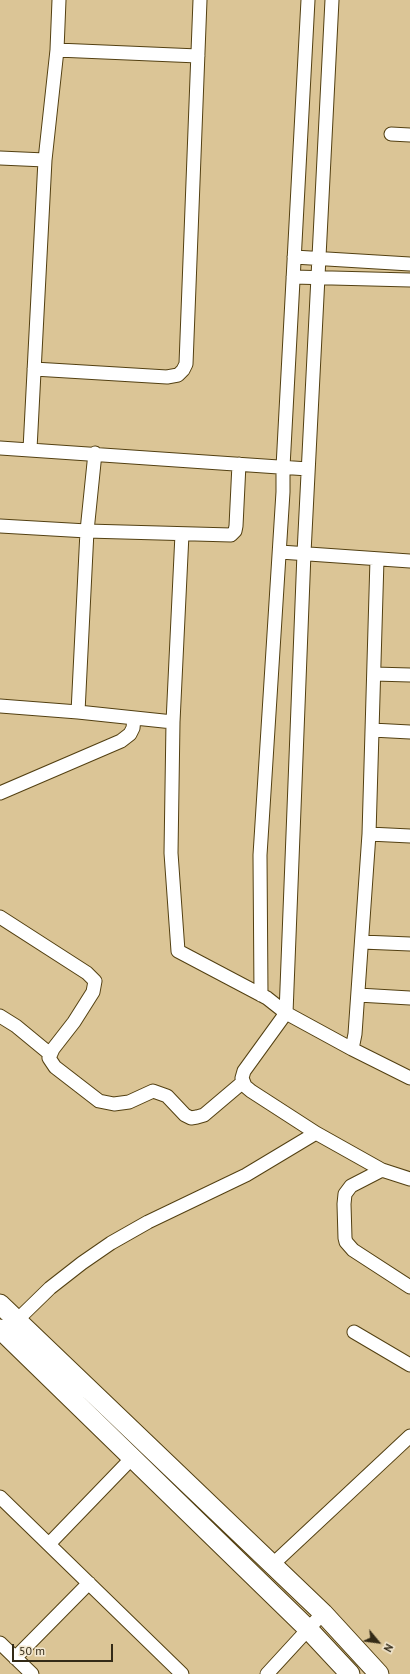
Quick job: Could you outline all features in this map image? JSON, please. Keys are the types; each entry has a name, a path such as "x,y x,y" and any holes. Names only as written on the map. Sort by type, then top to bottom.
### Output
{"street":[{"path":"30,449 45,160 57,50 59,0"},
{"path":"34,369 167,377 174,376 183,370 186,364 200,0"},
{"path":"261,995 260,855 280,552 308,0"},
{"path":"332,0 304,554 286,1013 244,1071 242,1078 243,1082 251,1091 316,1134 382,1170 410,1179"},
{"path":"57,50 198,56"},
{"path":"392,134 410,135"},
{"path":"0,158 45,160"},
{"path":"294,258 410,264"},
{"path":"293,277 318,276 410,280"},
{"path":"0,448 95,453 308,469"},
{"path":"78,712 87,531 95,453"},
{"path":"0,526 87,531 227,535 233,533 236,526 239,464"},
{"path":"182,534 173,722 171,853 178,951 267,998 286,1013 352,1049 410,1078"},
{"path":"280,552 410,561"},
{"path":"352,1049 355,1034 369,834 377,559"},
{"path":"374,674 410,675"},
{"path":"0,706 78,712 173,722"},
{"path":"0,793 121,741 130,734 133,728 134,718"},
{"path":"372,730 410,732"},
{"path":"369,834 410,836"},
{"path":"0,917 87,973 95,981 92,992 78,1016 50,1054 49,1058 55,1067 99,1101 114,1104 129,1102 153,1091 167,1096 179,1110 190,1118 204,1115 243,1082"},
{"path":"362,942 410,944"},
{"path":"358,995 410,998"},
{"path":"0,1016 16,1026 50,1054"},
{"path":"5,1330 50,1288 111,1243 148,1222 246,1175 316,1134"},
{"path":"382,1170 351,1186 348,1190 344,1204 345,1238 346,1242 353,1250 410,1287"},
{"path":"0,1304 5,1330 132,1458 308,1629 350,1674"},
{"path":"5,1330 272,1565 323,1613 379,1674"},
{"path":"354,1332 410,1365"},
{"path":"272,1565 410,1436"},
{"path":"49,1544 132,1458"},
{"path":"3,1506 49,1544 182,1674"},
{"path":"15,1658 89,1583"},
{"path":"267,1674 323,1613"},
{"path":"0,1642 32,1674"}]}
